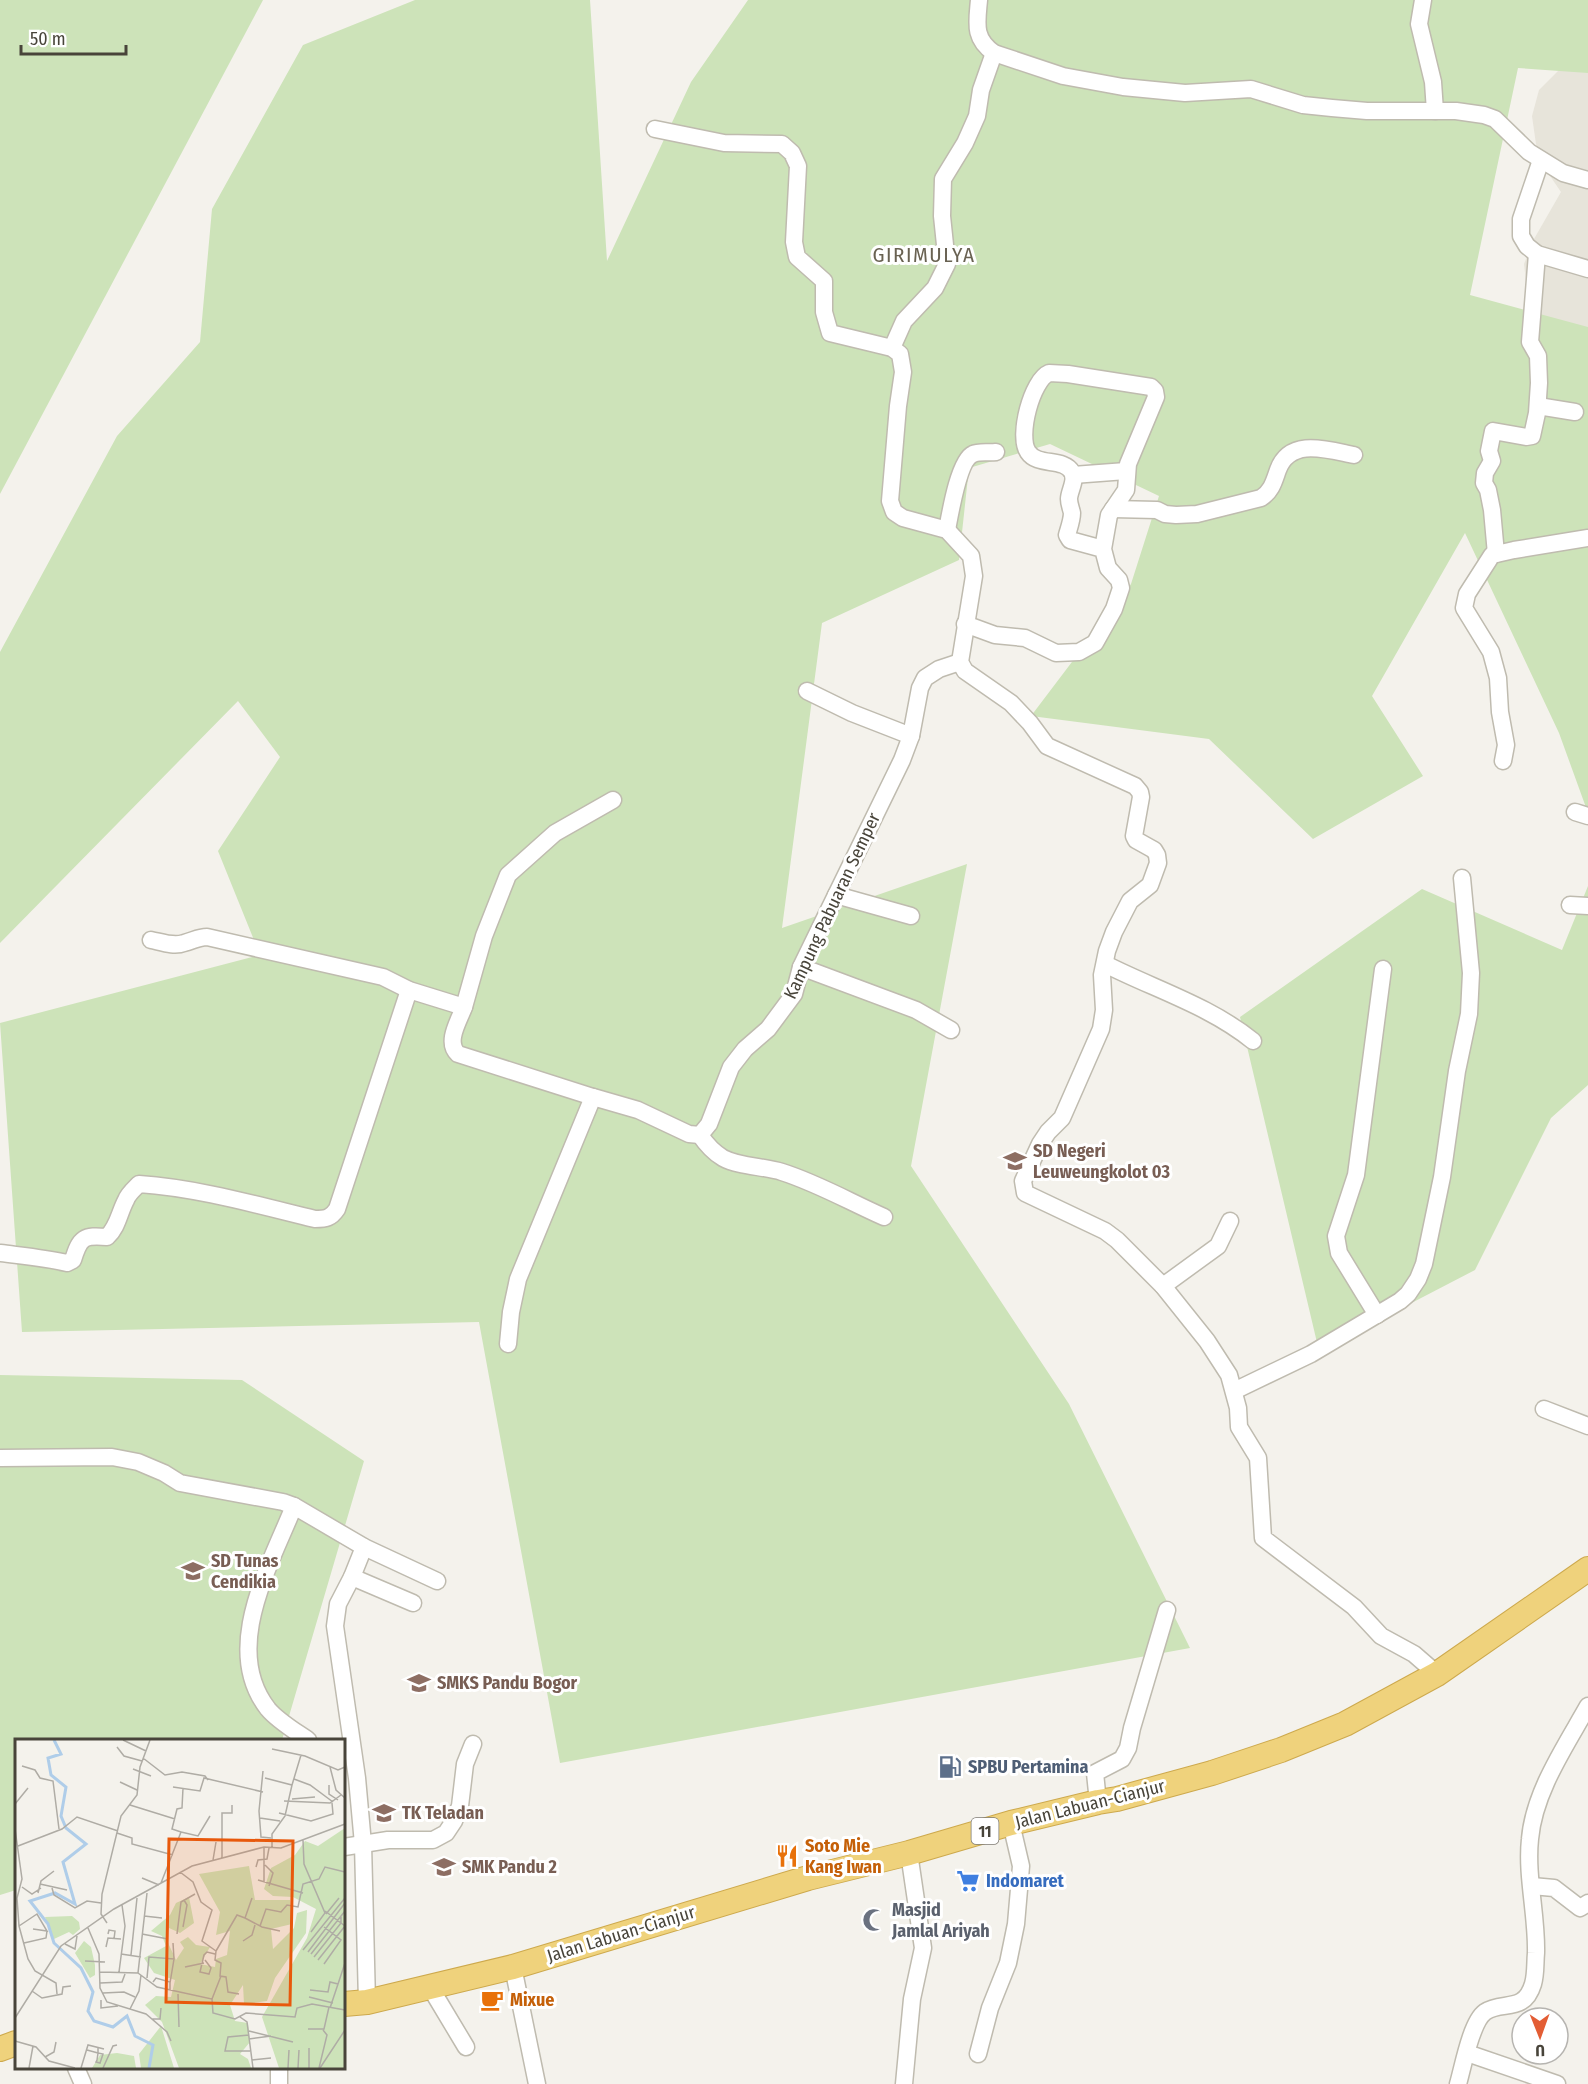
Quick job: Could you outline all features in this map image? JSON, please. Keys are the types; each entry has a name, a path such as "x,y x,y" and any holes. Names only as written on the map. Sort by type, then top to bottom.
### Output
{"highway":[{"name":"Jalan Labuan-Cianjur","path":"355,2003 513,1967 808,1878 909,1853 1011,1824 1118,1799 1202,1776 1281,1750 1345,1724 1437,1674 1588,1569"},
{"path":"0,2049 15,2043"}],"street":[{"path":"980,0 978,34 984,45 994,53 1063,76 1123,87 1185,93 1251,89 1303,105 1332,108 1367,111 1456,111 1495,119 1529,152 1541,160 1563,173 1588,180"},
{"path":"1423,0 1419,24 1433,82 1435,111"},
{"path":"892,348 904,321 935,288 947,264 942,216 943,179 965,143 976,116 981,90 994,53"},
{"path":"656,129 724,143 782,144 792,153 798,166 794,242 797,257 824,281 824,312 830,333 892,348 900,354 903,372 890,501 894,512 903,518 947,530 971,556 974,576 960,662 965,671 1011,703 1047,746 1135,786 1140,792 1134,836 1136,840 1154,850 1158,863 1150,885 1130,901 1123,913 1107,951 1102,985 1104,1010 1101,1029 1062,1118 1048,1132 1041,1144 1023,1181 1023,1189 1027,1195 1106,1232 1117,1240 1163,1286 1221,1360 1234,1391 1239,1427 1258,1458 1263,1538 1354,1607 1381,1636 1414,1654 1437,1674"},
{"path":"1541,160 1520,225 1523,242 1537,254 1588,269"},
{"path":"1496,554 1488,490 1484,483 1485,473 1492,461 1489,451 1493,431 1532,436 1538,406 1539,383 1538,356 1530,342 1537,254"},
{"path":"965,624 995,635 1025,638 1056,653 1079,652 1095,643 1114,609 1121,588 1119,580 1108,568 1103,549 1109,515 1126,490 1126,471 1156,397 1155,391 1151,387 1049,373 1043,375 1039,381 1027,410 1025,447 1033,458 1064,466 1072,472 1074,479 1069,501 1072,513 1067,535 1070,540 1103,549"},
{"path":"1538,406 1575,412"},
{"path":"1113,509 1156,510 1176,515 1212,512 1261,498 1268,493 1279,467 1286,456 1294,451 1313,448 1354,455"},
{"path":"947,530 966,458 974,453 996,452"},
{"path":"1073,475 1126,471"},
{"path":"1503,761 1506,745 1500,712 1498,678 1491,651 1464,608 1467,594 1492,555 1588,538"},
{"name":"Kampung Pabuaran Semper","path":"700,1135 709,1124 731,1067 745,1049 768,1029 794,994 801,967 902,760 911,736 925,678 939,669 960,662"},
{"path":"807,691 852,713 911,736"},
{"path":"613,800 555,833 508,875 484,936 464,1007 452,1039 454,1050 459,1054 638,1110 689,1134 700,1135 709,1147 723,1158 797,1177 884,1217"},
{"path":"1234,1391 1311,1354 1377,1315 1403,1299 1419,1280 1442,1177 1457,1071 1469,1014 1471,973 1462,878"},
{"path":"836,895 911,916"},
{"path":"1570,905 1588,906"},
{"path":"151,940 183,944 199,937 217,939 383,977 409,990 464,1007"},
{"path":"1104,964 1213,1014 1239,1029 1253,1041"},
{"path":"801,967 916,1010 951,1030"},
{"path":"1377,1315 1338,1253 1336,1244 1356,1175 1383,969"},
{"path":"0,1253 35,1258 45,1257 67,1263 73,1260 80,1241 87,1236 107,1237 111,1234 126,1198 139,1184 159,1185 326,1220 337,1209 409,990"},
{"path":"508,1344 518,1279 593,1097"},
{"path":"1163,1286 1218,1246 1230,1221"},
{"path":"1544,1410 1588,1426"},
{"path":"0,1458 112,1457 138,1462 180,1483 263,1497 294,1506 364,1546 437,1581"},
{"path":"294,1506 255,1602 249,1630 248,1656 254,1684 270,1711 307,1739"},
{"path":"355,2003 363,1844 350,1773 336,1626 338,1604 364,1546"},
{"path":"352,1577 413,1603"},
{"path":"1098,1802 1095,1773 1122,1759 1128,1748 1167,1610"},
{"path":"1458,2084 1476,2023 1485,2012 1521,2002 1530,1992 1535,1972 1536,1938 1530,1839 1533,1819 1558,1760 1588,1706"},
{"path":"345,1847 388,1840 433,1840 446,1833 460,1806 465,1764 473,1744"},
{"path":"978,2054 990,2008 1008,1963 1016,1924 1022,1866 1011,1824"},
{"path":"904,2084 912,1999 923,1948 909,1853"},
{"path":"1532,1886 1554,1888 1580,1908 1588,1903"},
{"path":"513,1967 537,2084"},
{"path":"430,1987 466,2047"},
{"path":"1467,2053 1557,2084"},
{"path":"77,2069 83,2084"}],"shaded area":[{"path":"1588,51 1588,359 1537,318 1527,290 1524,264 1534,239 1561,192 1546,170 1536,144 1532,116 1539,90 1558,71"}],"green space":[{"path":"0,0 263,0 0,494"},
{"path":"415,0 590,0 607,261 691,82 748,0 1588,0 1588,73 1518,68 1470,295 1588,327 1588,813 1559,733 1465,533 1372,696 1423,776 1313,839 1209,739 1031,716 1131,584 1159,496 1050,444 969,468 959,560 822,623 782,928 967,864 911,1166 1069,1404 1190,1648 560,1763 479,1322 22,1332 0,1023 260,955 218,851 280,757 238,701 0,943 0,652 117,436 200,342 212,209 303,45"},
{"path":"1588,886 1588,1085 1551,1118 1475,1270 1319,1351 1240,1017 1422,889 1562,950"},
{"path":"0,1375 242,1380 364,1461 282,1739 15,1739 15,1890 0,1895"}],"place":[{"name":"SD Negeri Leuweungkolot 03","path":"1015,1161"},
{"name":"SD Tunas Cendikia","path":"193,1571"},
{"name":"SMKS Pandu Bogor","path":"419,1683"},
{"name":"SPBU Pertamina","path":"950,1767"},
{"name":"TK Teladan","path":"384,1813"},
{"name":"Soto Mie Kang Iwan","path":"787,1856"},
{"name":"SMK Pandu 2","path":"444,1867"},
{"name":"Indomaret","path":"968,1881"},
{"name":"Masjid Jamlal Ariyah","path":"874,1920"},
{"name":"Mixue","path":"492,2000"}],"district":[{"name":"GIRIMULYA","path":"924,255"}]}
